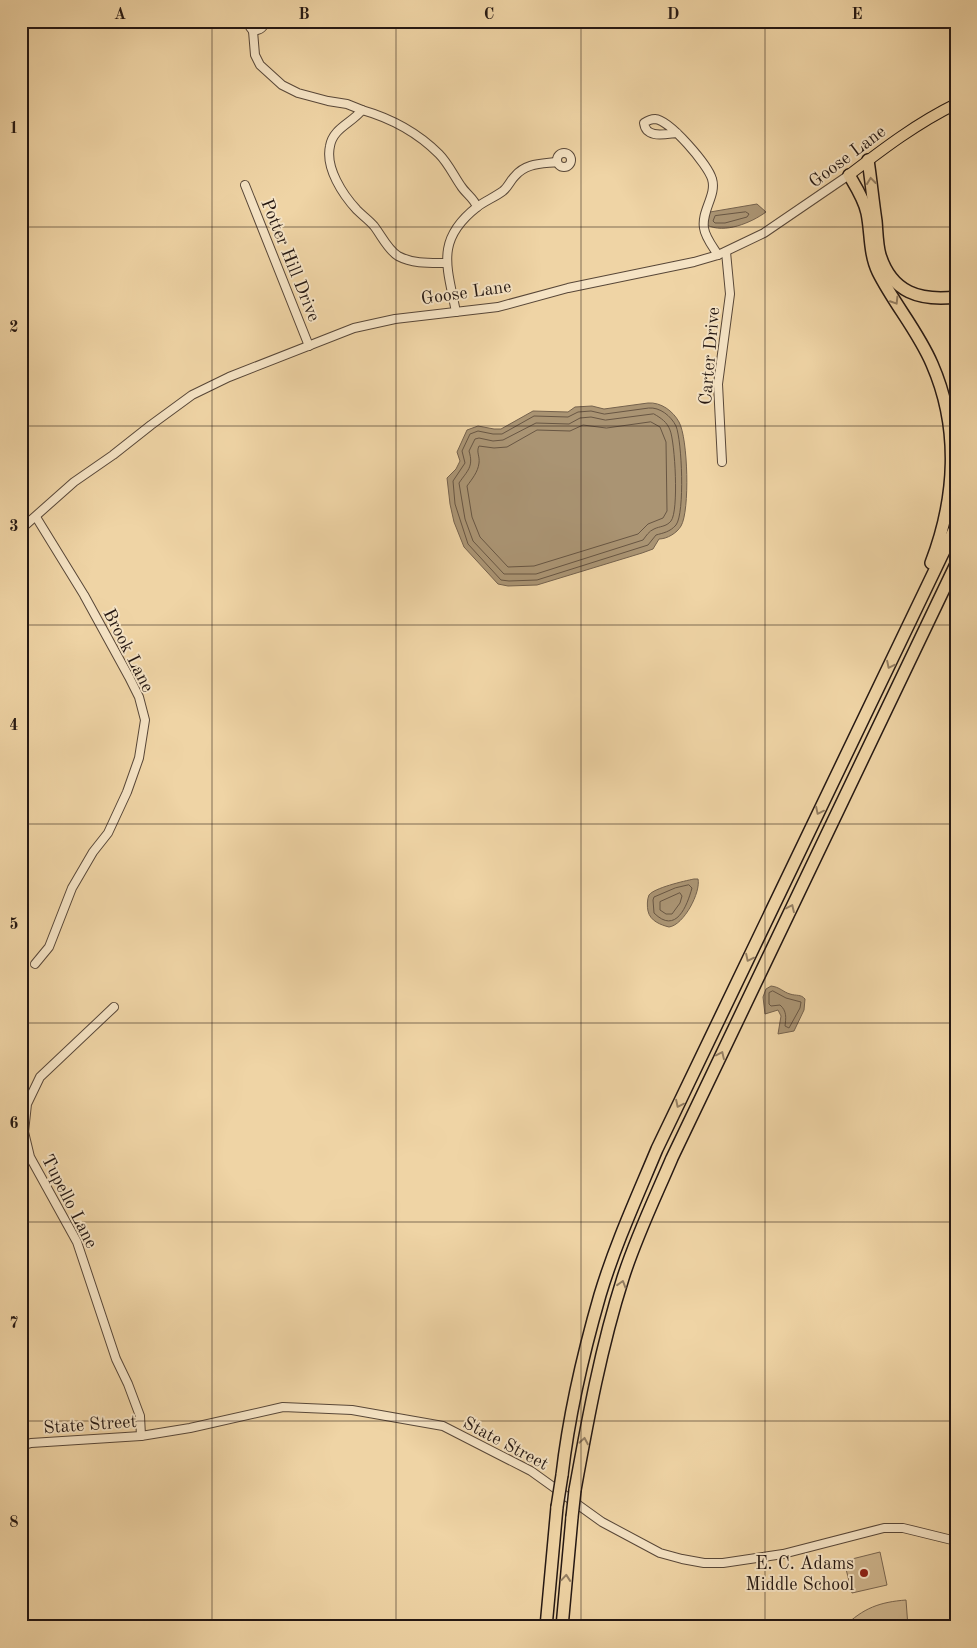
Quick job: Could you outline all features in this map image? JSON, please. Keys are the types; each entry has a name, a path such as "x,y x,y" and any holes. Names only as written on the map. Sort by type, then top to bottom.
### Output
{"highway":[{"path":"868,160 880,254 887,272 900,287 916,296 938,299 956,297"},
{"path":"849,175 860,192 866,212 877,270 932,363 942,391 949,423 952,455 947,513 935,554 900,644"},
{"path":"545,1627 566,1438 600,1294 625,1225 657,1149 956,526"},
{"path":"563,1627 572,1518 588,1413 603,1350 624,1277 646,1218 688,1124 956,564"}],"main road":[{"name":"Goose Lane","path":"849,175 900,136 956,104"}],"street":[{"path":"248,21 253,31 255,55 260,65 282,86 298,94 347,104 398,124 440,155 461,186 474,200 477,207"},
{"path":"253,31 263,28 265,21"},
{"path":"362,110 356,117 344,124 332,137 330,145 328,155 332,170 344,195 373,225 396,255 412,261 447,263"},
{"path":"677,133 697,156 712,179 712,190 704,215 704,229 722,254"},
{"path":"456,312 447,263 449,241 457,226 477,207 506,190 515,176 527,166 557,162"},
{"name":"Goose Lane","path":"21,529 74,482 192,395 229,377 354,328 395,319 498,307 568,288 694,262 722,254 764,233 849,175"},
{"name":"Potter Hill Drive","path":"245,185 309,346"},
{"name":"Carter Drive","path":"722,254 730,294 718,384 722,462"},
{"name":"Brook Lane","path":"35,964 48,947 72,888 93,852 108,834 127,792 139,758 145,720 139,697 125,669 84,595 36,517"},
{"name":"Tupello Lane","path":"114,1007 42,1074 27,1104 24,1132 30,1157 78,1242 116,1359 140,1416 141,1436"},
{"name":"State Street","path":"21,1446 31,1443 141,1436 190,1428 283,1407 352,1410 442,1426 531,1471 602,1522 660,1553 682,1560 723,1563 783,1554 884,1528 903,1528 956,1541"}],"shaded area":[{"path":"880,1552 887,1585 852,1593 844,1561"},
{"path":"906,1600 908,1627 844,1627 858,1615 872,1607 888,1602"}],"water":[{"path":"757,204 766,212 753,220 729,228 707,225 710,212"},
{"path":"21,310 24,315 26,353 21,356"},
{"path":"648,403 657,404 670,411 679,422 682,430 686,458 687,491 684,518 679,529 668,537 659,539 653,549 537,585 508,586 498,584 464,547 454,522 450,504 447,478 456,469 460,461 457,452 467,430 478,426 501,429 533,411 568,412 575,407 592,406 604,409"},
{"path":"698,879 697,892 686,914 675,925 669,927 653,920 647,907 649,895 652,892 663,887"},
{"path":"771,986 790,994 802,996 805,999 804,1010 794,1031 778,1034 781,1016 778,1010 765,1014 763,997 766,989"}],"place":[{"name":"E. C. Adams Middle School","path":"864,1573"}]}
